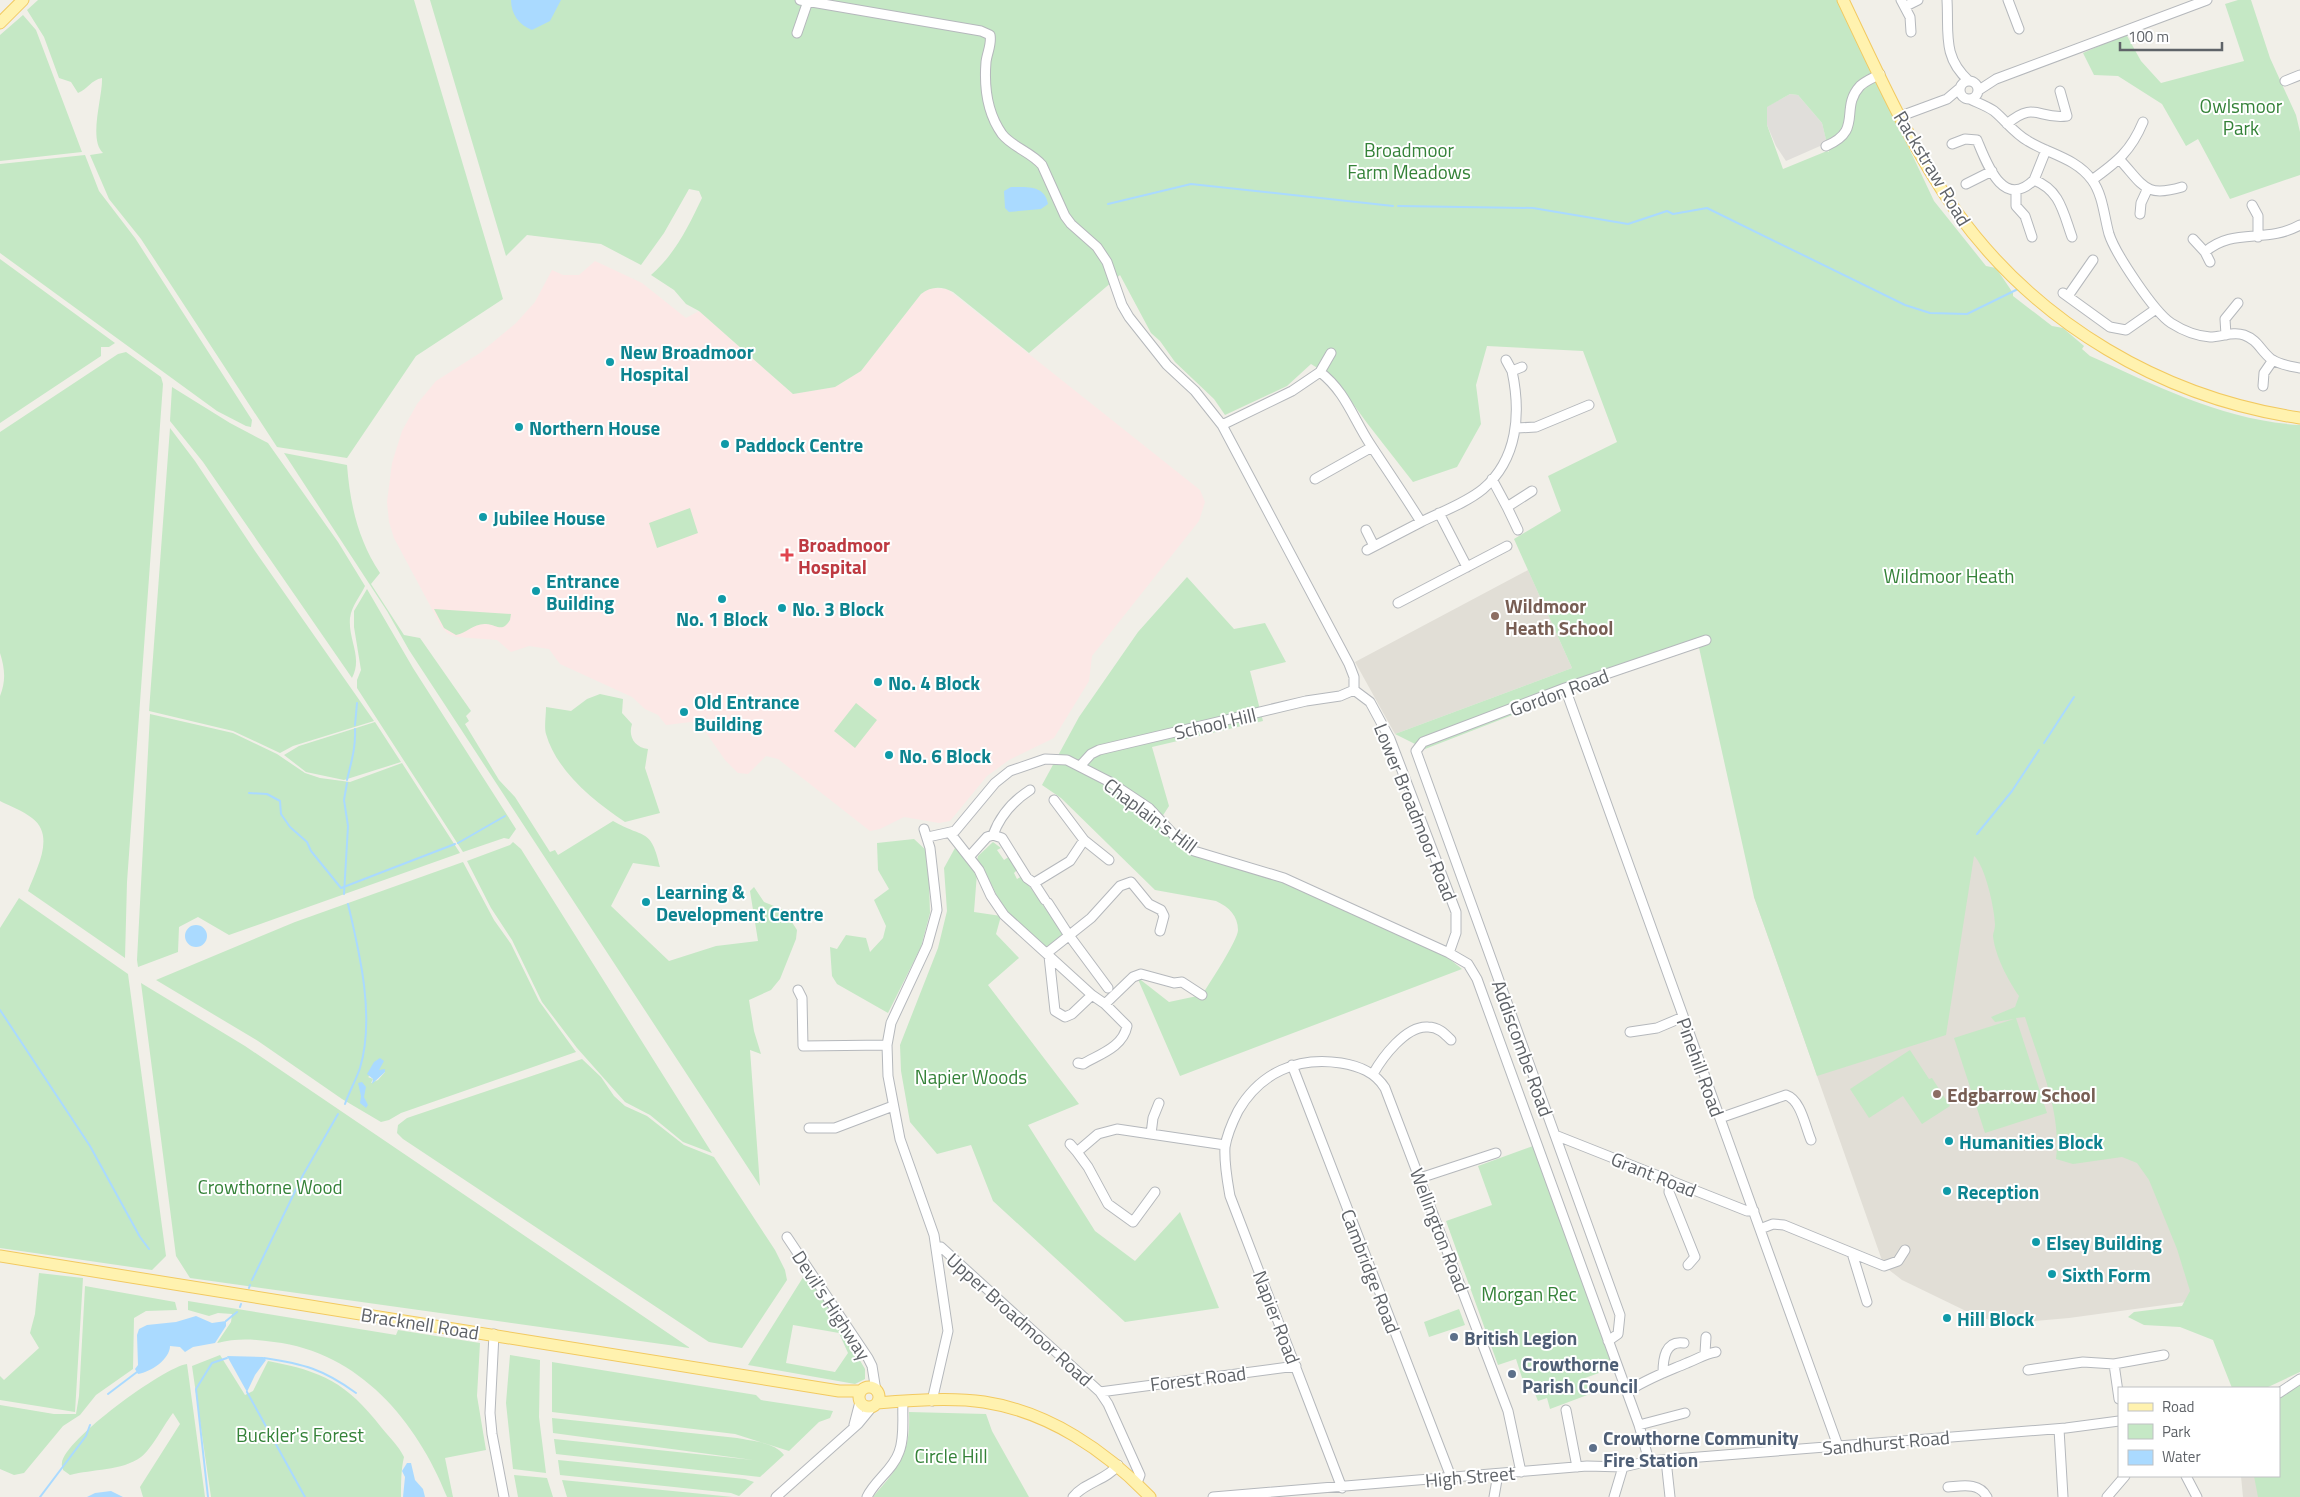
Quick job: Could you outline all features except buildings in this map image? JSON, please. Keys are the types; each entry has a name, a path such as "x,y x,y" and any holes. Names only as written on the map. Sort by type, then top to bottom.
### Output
{"main road":[{"path":"3,20 23,0"},
{"name":"Rackstraw Road","path":"1844,0 1900,116 1942,190 1968,227 2019,283 2058,316 2118,356 2183,388 2251,409 2300,418"},
{"name":"Bracknell Road","path":"0,1256 494,1334 869,1397 902,1401 981,1402 1027,1414 1087,1443 1118,1465 1150,1497"}],"street":[{"path":"1911,32 1910,17 1903,3 1918,0"},
{"path":"1947,0 1947,42 1956,67 1961,94 1986,106 2021,137 2071,161 2092,180 2105,211 2110,236 2129,272 2156,309 2170,323 2188,332 2210,337 2241,334 2256,340 2273,360 2285,366 2300,368"},
{"path":"2008,0 2019,29"},
{"path":"1900,116 1947,99 1969,99 1976,97 1979,91 2005,76 2207,0"},
{"path":"797,33 804,1 982,31 990,36 986,61 986,82 993,120 1003,136 1036,158 1042,165 1068,220 1097,246 1108,262 1122,305 1129,317 1166,364 1195,391 1222,425 1349,664 1354,676 1354,690"},
{"path":"1956,67 1979,91 1986,106"},
{"path":"1826,146 1836,142 1846,133 1851,103 1860,85 1880,74"},
{"path":"2285,81 2300,75"},
{"path":"1947,99 1971,81 2005,76"},
{"path":"2007,124 2020,113 2032,110 2054,118 2067,116 2060,91"},
{"path":"2092,180 2120,160 2136,140 2143,122"},
{"path":"1952,144 1965,139 1977,140 1992,171 2004,187 2016,191 2025,188 2034,180 2046,150"},
{"path":"2120,160 2147,190 2162,193 2182,187"},
{"path":"1966,184 1992,171"},
{"path":"2034,180 2047,185 2056,196 2072,237"},
{"path":"2140,214 2141,203 2147,190"},
{"path":"2016,191 2016,206 2025,216 2032,237"},
{"path":"2252,205 2258,216 2258,236"},
{"path":"2205,252 2216,242 2229,238 2273,235 2300,224"},
{"path":"2193,240 2205,252 2210,262"},
{"path":"2093,260 2066,294 2110,327 2126,330 2156,309"},
{"path":"2226,335 2225,319 2238,303"},
{"path":"1222,425 1292,391 1320,372 1331,353"},
{"path":"1366,530 1371,548 1482,490 1492,479 1512,447 1517,428 1518,409 1512,371 1506,360"},
{"path":"2263,386 2264,373 2273,360"},
{"path":"1512,371 1522,367"},
{"path":"1320,372 1331,380 1346,400 1372,447 1421,522"},
{"path":"1517,428 1536,427 1589,405"},
{"path":"1315,479 1372,447"},
{"path":"1327,473 1331,482"},
{"path":"1492,479 1518,530"},
{"path":"1506,507 1532,490"},
{"path":"1440,513 1468,567"},
{"path":"1398,603 1507,546"},
{"name":"Gordon Road","path":"1416,751 1423,742 1565,688 1706,640"},
{"name":"Pinehill Road","path":"1565,688 1838,1446"},
{"name":"School Hill","path":"1081,765 1090,754 1098,750 1306,701 1340,696 1354,690"},
{"name":"Lower Broadmoor Road","path":"1354,690 1370,702 1390,739 1456,912 1456,933 1449,953"},
{"name":"Addiscombe Road","path":"1416,751 1620,1315 1618,1334 1608,1341"},
{"name":"Chaplain's Hill","path":"950,834 960,826 995,783 1010,771 1038,760 1052,758 1081,765 1110,782 1149,808 1174,835 1194,851 1284,878 1449,953"},
{"path":"993,835 1003,815 1018,797 1030,790"},
{"path":"1054,800 1084,840 1109,860"},
{"name":"Upper Broadmoor Road","path":"950,834 926,833 936,883 938,910 927,946 891,1023 887,1045 888,1076 903,1152 937,1247 941,1247 1100,1392 1108,1404 1140,1475 1137,1484"},
{"path":"950,834 979,870 991,896 1004,915 1092,995 1105,1004 1127,1026 1121,1042 1083,1064 1078,1063"},
{"path":"969,857 987,837 993,835 1002,838 1027,878 1034,884 1108,988"},
{"path":"1034,884 1070,861 1084,840"},
{"path":"1048,954 1068,934 1091,918 1120,886 1130,882 1148,904 1161,910 1164,916 1160,931"},
{"path":"1449,953 1468,964 1477,978 1639,1425 1649,1461"},
{"path":"1048,954 1055,1011 1065,1017 1072,1014 1092,995"},
{"path":"1105,1004 1133,977 1141,974 1174,983 1182,982 1202,995"},
{"path":"798,990 802,998 803,1046 887,1045"},
{"path":"1630,1032 1657,1028 1683,1017"},
{"path":"1376,1075 1384,1054 1408,1034 1426,1026 1440,1030 1451,1040"},
{"name":"Napier Road","path":"1342,1488 1230,1196 1224,1169 1226,1145 1231,1125 1258,1085 1270,1075 1292,1065 1307,1061 1327,1061 1349,1064 1376,1075"},
{"name":"Cambridge Road","path":"1292,1065 1451,1478"},
{"name":"Wellington Road","path":"1376,1075 1392,1105 1508,1411 1521,1472"},
{"path":"1720,1118 1786,1094 1796,1102 1811,1140"},
{"path":"1151,1134 1153,1118 1159,1103"},
{"path":"809,1128 835,1128 893,1106"},
{"path":"1077,1152 1103,1132 1117,1129 1226,1145"},
{"name":"Grant Road","path":"1555,1135 1748,1211 1754,1211"},
{"path":"1070,1144 1077,1152 1108,1204 1131,1225 1156,1192"},
{"path":"1420,1178 1496,1153"},
{"path":"1670,1180 1669,1192 1695,1257 1688,1265"},
{"path":"1760,1229 1773,1224 1784,1225 1884,1266 1898,1261 1905,1250"},
{"name":"Devil's Highway","path":"787,1237 868,1358 873,1374 869,1397"},
{"path":"932,1401 948,1331 937,1247"},
{"path":"1852,1253 1868,1302"},
{"path":"494,1334 490,1413 504,1497"},
{"path":"1705,1353 1706,1337"},
{"path":"1663,1373 1666,1349 1674,1344 1684,1342"},
{"path":"1627,1392 1645,1380 1705,1353 1716,1352"},
{"path":"2028,1370 2082,1362 2114,1364 2164,1355"},
{"path":"2114,1364 2118,1392"},
{"name":"Forest Road","path":"1100,1392 1296,1366"},
{"path":"2280,1392 2300,1379"},
{"path":"776,1497 853,1427 869,1397"},
{"path":"867,1497 872,1485 886,1472 899,1453 903,1428 902,1401"},
{"path":"1566,1410 1577,1467"},
{"path":"1639,1425 1685,1413"},
{"name":"Sandhurst Road","path":"1623,1466 1649,1461 2059,1428 2118,1421"},
{"path":"2059,1428 2063,1497"},
{"path":"1666,1460 1670,1497"},
{"path":"1072,1497 1080,1489 1111,1472 1118,1465"},
{"path":"1614,1497 1623,1466"},
{"name":"High Street","path":"1213,1497 1342,1488 1577,1467 1623,1466"},
{"path":"1494,1497 1498,1474"},
{"path":"2107,1497 2125,1477"},
{"path":"2187,1477 2197,1497"},
{"path":"1948,1487 1970,1485 1982,1490 1987,1497"}],"shaded area":[{"path":"1790,94 1798,95 1822,123 1827,143 1786,161 1776,146 1767,125 1766,107"},
{"name":"Broadmoor Hospital","path":"595,261 642,283 686,318 699,311 793,394 835,387 861,371 921,294 930,288 947,289 1200,490 1205,502 1199,521 1092,656 1089,681 1054,738 1009,760 987,776 950,821 939,823 904,817 880,829 870,831 778,759 766,756 748,774 738,773 725,760 700,724 691,722 666,725 658,715 645,709 632,697 560,664 549,649 529,646 511,652 497,640 457,637 447,633 441,626 394,538 389,522 387,502 392,463 402,431 417,404 436,381 480,353 516,323 535,302 552,270 563,275 579,275"},
{"name":"Wildmoor Heath School","path":"1528,570 1572,668 1395,734 1355,662"},
{"name":"Edgbarrow School","path":"1977,835 2143,1113 2201,1300 2069,1318 2000,1324 1968,1312 1902,1280 1884,1266 1754,897"},
{"path":"2241,1477 2280,1477 2300,1497 2243,1497"}],"green space":[{"path":"38,0 414,0 503,299 416,356 347,458 277,447 141,239 109,199 90,155 103,153 99,146 96,128 102,78 78,93 71,82 59,78 44,37 27,10"},
{"path":"430,0 1839,0 1934,201 1986,266 1996,268 2013,293 2013,296 2052,326 2063,328 2084,346 2082,349 2090,356 2141,379 2192,400 2245,417 2300,425 2300,1372 2268,1387 2232,1387 2213,1340 2180,1327 2144,1325 2128,1317 2134,1312 2182,1306 2190,1291 2177,1249 2149,1180 2137,1163 2122,1157 2073,1164 2056,1159 2056,1123 2053,1105 2025,1017 2016,1018 2047,1113 1985,1133 1954,1038 2014,1019 1995,1022 1991,1017 2015,1007 2019,996 2006,975 1996,952 1993,936 1995,925 1991,899 1982,868 1974,856 1946,1035 1817,1076 1754,897 1698,643 1425,749 1395,734 1572,668 1514,539 1561,511 1548,476 1617,442 1583,351 1487,346 1476,385 1481,424 1457,467 1413,482 1335,379 1311,364 1287,386 1225,415 1214,399 1175,362 1160,341 1151,333 1120,275 1029,353 953,292 941,288 929,289 921,294 861,371 835,387 793,394 699,311 686,304 674,290 651,275 668,258 686,229 702,198 699,191 689,189 664,233 641,265 601,244 527,235 506,256","holes":["1790,94 1798,95 1822,123 1829,152 1827,151 1783,169 1767,125 1767,107"]},
{"name":"Owlsmoor Park","path":"2238,0 2251,0 2270,58 2296,115 2300,132 2300,175 2230,199 2198,139 2186,146 2162,104 2118,76 2094,75 2083,53 2126,34 2141,61 2161,83 2244,61 2225,4"},
{"path":"23,15 36,30 82,152 0,161 0,35"},
{"path":"85,155 99,191 135,238 252,420 251,427 217,411 0,253 0,164"},
{"path":"0,259 115,343 109,347 101,347 101,356 0,423"},
{"path":"126,352 161,377 163,384 127,882 125,958 28,891 42,853 43,834 39,825 32,818 0,801 0,696 4,675 0,653 0,432 118,354"},
{"path":"172,387 230,423 268,443 338,542 365,586 354,605 350,618 351,634 356,656 355,670 352,678 203,462 170,421"},
{"path":"170,428 195,461 255,551 374,721 293,746 280,753 233,731 149,711"},
{"path":"284,453 347,465 350,494 356,521 366,548 380,573 371,584 404,635 420,638 471,711 466,716 469,721 465,724 499,780 515,797 550,852 555,850 558,855 613,821 645,836 653,845 660,867 633,863 611,906 669,961 716,946 758,941 750,891 754,887 764,902 784,910 797,930 796,939 780,979 771,990 749,1000 754,1031 761,1054 750,1050 760,1186 409,650 387,611"},
{"path":"690,508 698,533 657,548 649,523"},
{"path":"1187,577 1234,629 1265,623 1286,662 1250,671 1263,721 1152,747 1169,806 1160,820 1194,851 1327,897 1447,957 1462,969 1180,1076 1137,977 1169,1002 1202,995 1223,962 1237,935 1238,925 1236,920 1229,909 1216,901 1155,890 1061,798 1042,785 1079,717 1138,632"},
{"path":"367,589 413,668 516,829 509,839 504,838 463,852 357,688 357,680 361,670 354,627 354,611"},
{"path":"434,609 511,614 510,620 505,626 482,624 456,635 444,628"},
{"path":"600,694 623,699 622,713 632,724 631,733 633,740 639,746 648,749 645,768 660,813 625,822 601,805 578,784 551,748 545,731 546,707 571,711 587,699"},
{"path":"856,703 877,720 855,748 834,731"},
{"path":"150,714 233,733 277,754 305,773 320,778 350,782 402,763 460,853 229,935 198,917 179,927 178,952 138,967"},
{"path":"375,722 401,762 344,780 306,772 284,755 299,746"},
{"path":"914,839 928,852 930,913 921,947 888,1013 837,984 832,976 830,947 837,949 846,935 866,938 870,952 883,938 886,926 874,900 889,889 878,870 877,843"},
{"path":"513,842 521,849 712,1153 683,1142 650,1115 625,1102 577,1048 542,1002 512,940 491,908 467,861 510,845"},
{"path":"993,842 1001,848 997,850 1004,860 1010,856 1018,869 1014,873 1017,879 1022,876 1065,936 1047,948 1003,908 977,860 978,856"},
{"name":"Napier Woods","path":"955,848 977,873 974,912 1001,916 996,934 1019,958 988,985 1079,1104 1028,1125 1095,1231 1135,1261 1180,1212 1219,1308 1125,1322 993,1201 971,1145 937,1154 910,1122 901,1071 900,1045 938,948 947,911 944,868"},
{"path":"463,862 494,920 511,944 539,1001 576,1052 401,1113 381,1122 342,1099 258,1041 156,980 295,922","holes":["379,1070 385,1072 378,1080 371,1083 373,1079 368,1077"]},
{"name":"Crowthorne Wood","path":"19,898 128,974 166,1256 152,1270 0,1248 0,928"},
{"name":"Crowthorne Wood","path":"141,983 245,1046 690,1348 190,1278 176,1256"},
{"path":"1910,1050 1929,1079 1932,1078 1950,1106 1922,1124 1903,1096 1869,1118 1850,1089"},
{"path":"582,1059 601,1077 614,1096 625,1106 647,1116 684,1145 714,1157 775,1250 785,1270 787,1280 742,1348 709,1342 403,1139 397,1133 398,1125 407,1118"},
{"name":"Morgan Rec","path":"1533,1146 1613,1368 1585,1378 1590,1394 1550,1409 1547,1398 1538,1401 1529,1379 1523,1381 1516,1359 1498,1365 1446,1221 1492,1205 1478,1166"},
{"path":"807,1271 865,1369 865,1379 855,1384 748,1365","holes":["793,1325 839,1333 848,1353 835,1372 786,1363"]},
{"path":"39,1273 83,1278 75,1412 0,1400 0,1376 4,1380 39,1348 30,1333 35,1314"},
{"path":"85,1286 175,1302 177,1310 146,1311 134,1318 133,1369 96,1395 80,1415 63,1426 24,1473 14,1475 0,1469 0,1405 54,1414 76,1414 79,1396"},
{"name":"Buckler's Forest","path":"188,1301 396,1335 398,1330 480,1343 477,1396 486,1450 445,1458 453,1497 447,1497 419,1442 401,1417 381,1395 358,1375 333,1360 305,1348 253,1340 231,1340 217,1343 231,1322 232,1314 218,1313 209,1316 188,1310"},
{"path":"1459,1309 1465,1325 1429,1337 1424,1322"},
{"name":"Buckler's Forest","path":"220,1355 245,1395 253,1391 268,1361 304,1369 345,1389 369,1412 404,1457 401,1497 211,1497 192,1366"},
{"path":"510,1355 540,1360 539,1417 546,1473 513,1469 506,1403"},
{"path":"552,1362 756,1395 761,1400 833,1411 830,1418 819,1422 789,1451 735,1434 552,1412"},
{"name":"Buckler's Forest","path":"187,1364 205,1497 143,1497 140,1487 180,1424 173,1413 145,1454 133,1462 70,1475 63,1470 62,1464 67,1452 96,1422 158,1378 175,1368"},
{"path":"2300,1383 2300,1497 2258,1497 2254,1477 2280,1477 2280,1395"},
{"name":"Circle Hill","path":"909,1412 986,1414 992,1431 1029,1497 873,1497 890,1477 901,1459 908,1439"},
{"path":"552,1418 756,1441 775,1447 784,1455 760,1477 556,1454 554,1439 753,1460 553,1433"},
{"path":"558,1460 745,1479 754,1482 739,1496 731,1493 560,1475"},
{"path":"514,1475 547,1478 553,1497 518,1497"},
{"path":"562,1480 733,1497 567,1497"}],"water":[{"path":"511,0 561,0 550,21 532,30 523,25 517,18 512,10"},
{"path":"1011,187 1029,187 1039,190 1043,193 1048,204 1041,209 1009,212 1005,208 1004,191"},
{"path":"196,925 204,928 207,936 204,944 196,947 188,944 185,936 188,928"},
{"path":"380,1058 384,1061 379,1070 385,1069 385,1072 372,1084 373,1079 367,1074 374,1062"},
{"path":"362,1082 366,1087 364,1097 368,1105 366,1108 360,1103 361,1096 358,1083"},
{"path":"196,1316 212,1323 226,1321 226,1326 215,1343 193,1347 185,1352 180,1347 170,1346 167,1356 159,1364 148,1371 138,1374 135,1369 138,1365 137,1335 139,1329 147,1325 176,1322"},
{"path":"227,1356 263,1357 266,1360 255,1375 247,1392"},
{"path":"407,1463 411,1463 415,1480 423,1489 425,1497 403,1497 405,1477 402,1471"},
{"path":"111,1491 123,1497 87,1497 95,1493"}],"waterway":[{"path":"1108,204 1191,184 1393,206"},
{"path":"1398,206 1533,208 1628,224 1667,211 1673,214 1707,208 1905,305 1930,313 1967,314 2018,289"},
{"path":"2044,743 2074,697"},
{"path":"355,725 357,703"},
{"path":"347,780 354,749 355,729"},
{"path":"1977,834 2012,791 2039,750"},
{"path":"344,894 348,826 344,800 347,783"},
{"path":"249,793 267,794 280,801 281,814 290,827 307,842 311,851 341,888 455,844"},
{"path":"458,843 505,816"},
{"path":"345,1104 360,1068 366,1028 366,1007 361,965 348,904"},
{"path":"0,1010 90,1146 140,1237 149,1249"},
{"path":"252,1280 303,1175 338,1114"},
{"path":"226,1321 237,1312"},
{"path":"208,1497 196,1389 212,1363 227,1358"},
{"path":"264,1358 313,1369 333,1378 356,1393"},
{"path":"108,1394 137,1372"},
{"path":"247,1392 305,1497"},
{"path":"40,1497 86,1436 90,1425"}],"place":[{"name":"New Broadmoor Hospital","path":"610,362"},
{"name":"Northern House","path":"519,427"},
{"name":"Paddock Centre","path":"725,444"},
{"name":"Jubilee House","path":"483,517"},
{"name":"Broadmoor Hospital","path":"787,555"},
{"name":"Entrance Building","path":"536,591"},
{"name":"No. 1 Block","path":"722,599"},
{"name":"No. 3 Block","path":"782,608"},
{"name":"Wildmoor Heath School","path":"1495,616"},
{"name":"No. 4 Block","path":"878,682"},
{"name":"Old Entrance Building","path":"684,712"},
{"name":"No. 6 Block","path":"889,755"},
{"name":"Learning & Development Centre","path":"646,902"},
{"name":"Edgbarrow School","path":"1937,1094"},
{"name":"Humanities Block","path":"1949,1141"},
{"name":"Reception","path":"1947,1191"},
{"name":"Elsey Building","path":"2036,1242"},
{"name":"Sixth Form","path":"2052,1274"},
{"name":"Hill Block","path":"1947,1318"},
{"name":"British Legion","path":"1454,1337"},
{"name":"Crowthorne Parish Council","path":"1512,1374"},
{"name":"Crowthorne Community Fire Station","path":"1593,1448"}],"park label":[{"name":"Broadmoor Farm Meadows","path":"1409,160"},
{"name":"Wildmoor Heath","path":"1949,575"}]}
